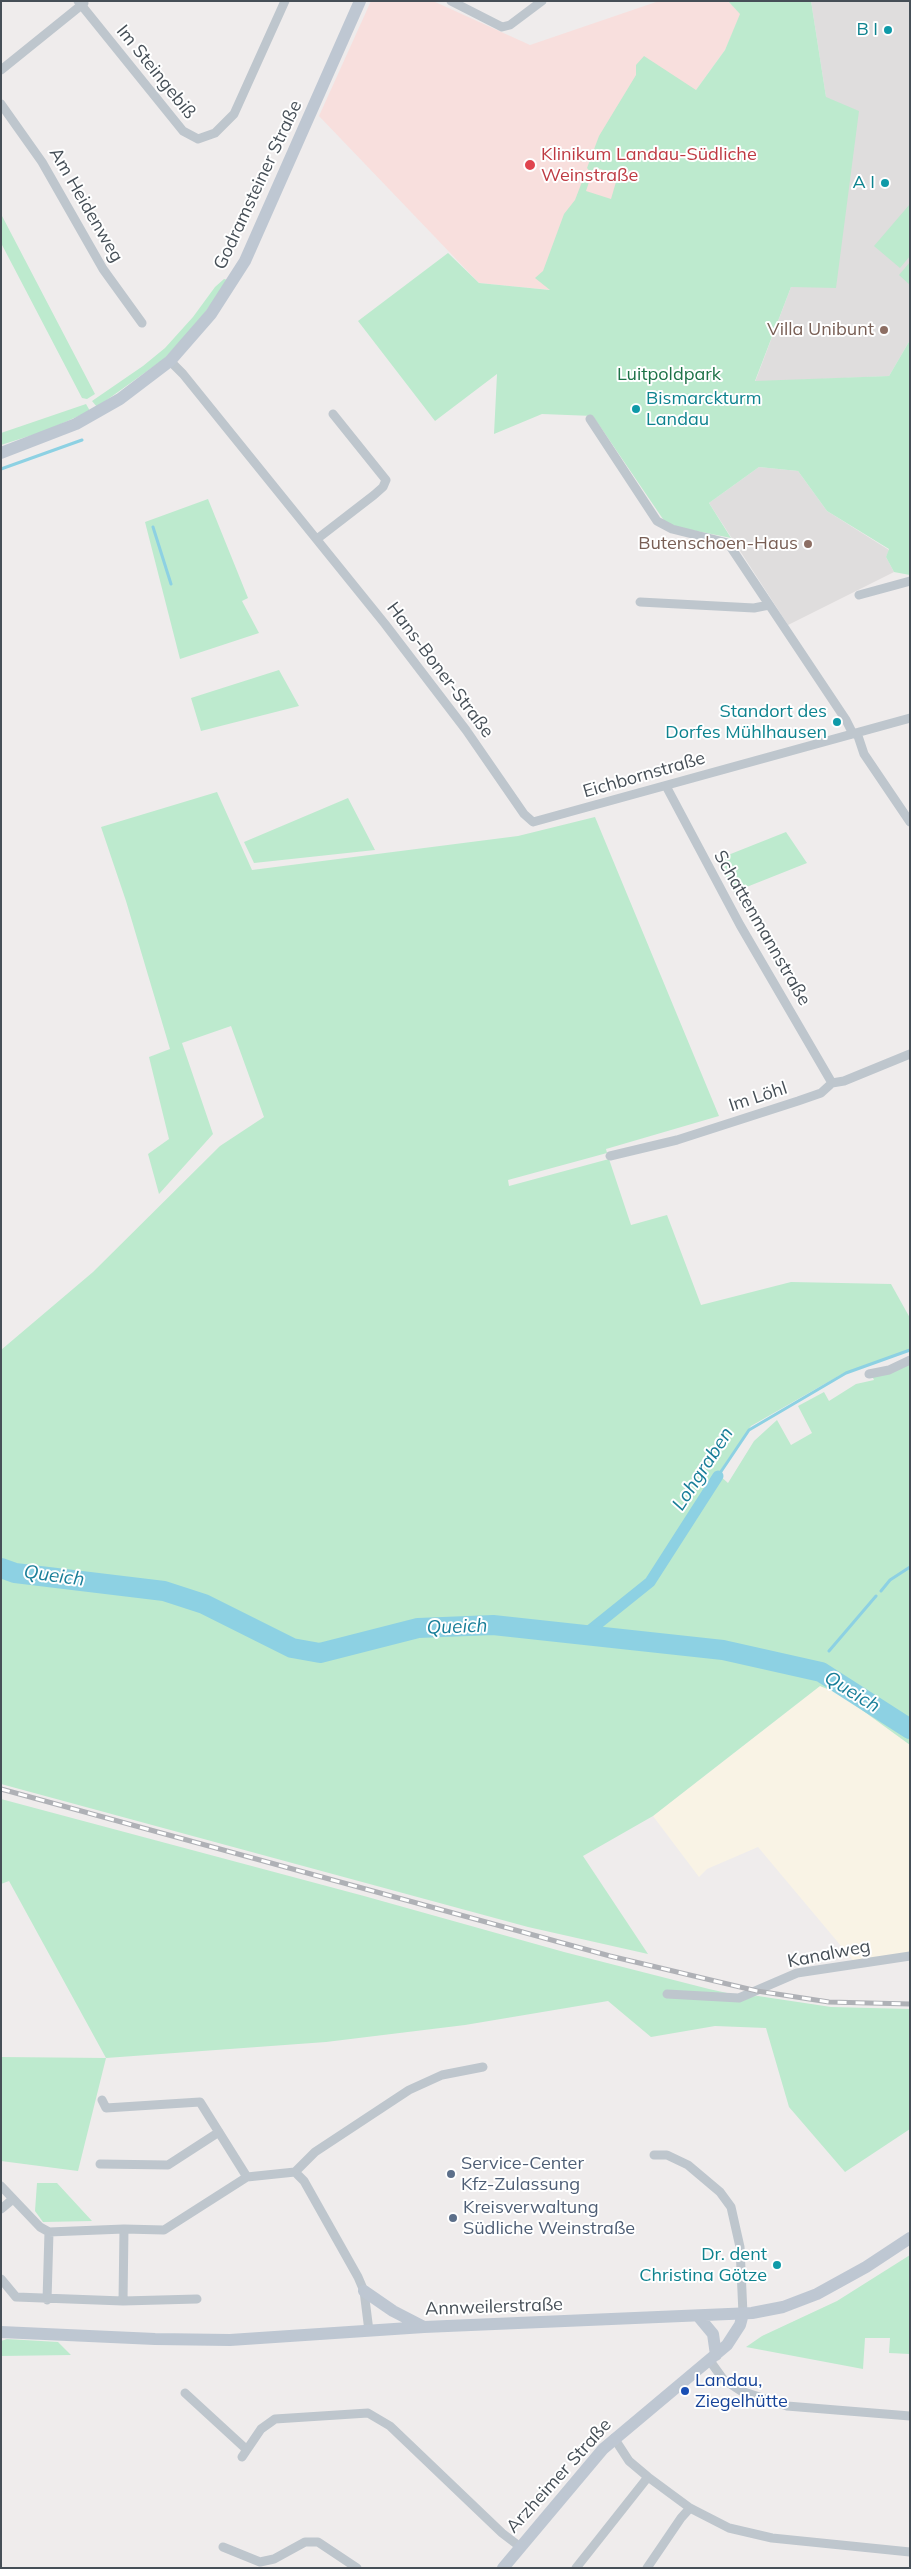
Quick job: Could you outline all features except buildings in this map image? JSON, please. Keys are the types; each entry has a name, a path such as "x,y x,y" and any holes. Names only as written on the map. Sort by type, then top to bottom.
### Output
{"street":[{"name":"Im Steingebiß","path":"1,70 82,3 183,131 198,139 216,133 234,114 285,1"},
{"name":"Godramsteiner Straße","path":"1,453 76,424 140,385 170,361 211,314 245,261 360,1"},
{"path":"451,1 502,27 542,1"},
{"name":"Am Heidenweg","path":"1,104 42,162 103,269 142,323"},
{"name":"Hans-Boner-Straße","path":"170,361 183,374 317,539 427,678 524,814 533,822"},
{"path":"317,539 378,491 386,480 333,414"},
{"path":"590,419 657,521 672,529 728,543 846,720 864,754 910,822"},
{"path":"859,595 910,581"},
{"path":"640,602 754,608 769,605"},
{"name":"Eichbornstraße","path":"533,822 910,718"},
{"name":"Schattenmannstraße","path":"666,786 731,910 832,1083"},
{"name":"Im Löhl","path":"610,1156 677,1140 798,1101 821,1093 832,1083 844,1081 910,1054"},
{"path":"869,1374 889,1370 910,1360"},
{"name":"Kanalweg","path":"668,1994 739,1998 797,1973 910,1956"},
{"path":"1,2186 40,2227 50,2232 124,2229 164,2230 246,2177 295,2172 315,2152 409,2090 442,2075 483,2067"},
{"path":"102,2100 106,2108 200,2102 246,2177"},
{"path":"100,2164 168,2165 219,2132"},
{"path":"654,2155 667,2155 688,2165 720,2192 731,2207 740,2247 743,2314"},
{"path":"295,2172 311,2194 364,2291 369,2331"},
{"path":"1,2209 13,2199"},
{"path":"123,2301 124,2229"},
{"path":"47,2300 50,2232"},
{"name":"Annweilerstraße","path":"1,2332 155,2339 230,2340 424,2327 743,2314 769,2311 817,2294 866,2268 910,2238"},
{"path":"1,2279 16,2297 47,2300 123,2301 197,2298"},
{"path":"364,2291 393,2311 424,2327"},
{"name":"Arzheimer Straße","path":"503,2568 568,2488 614,2438 713,2358 734,2336 743,2314"},
{"path":"698,2316 713,2334 713,2358 727,2383 741,2391 771,2402 821,2410 910,2416"},
{"path":"186,2393 246,2448"},
{"path":"242,2457 246,2448 261,2429 281,2417 368,2413 390,2426 502,2533 519,2546"},
{"path":"614,2438 629,2461 648,2477 690,2508 728,2528 759,2536 827,2545 910,2552"},
{"path":"576,2568 648,2477"},
{"path":"647,2568 690,2508"},
{"path":"223,2548 260,2562 274,2559 305,2542 318,2542 357,2568"}],"shaded area":[{"name":"Klinikum Landau-Südliche Weinstraße","path":"371,1 433,1 530,45 659,1 728,1 741,14 725,50 551,290 479,283 319,116"},
{"path":"811,1 910,1 910,340 889,376 755,382 791,287 836,287 826,97"},
{"name":"Butenschoen-Haus","path":"759,467 798,471 827,511 889,550 886,557 894,572 788,625 709,503"},
{"path":"820,1686 840,1694 910,1745 910,1956 857,1965 758,1847 707,1869 699,1877 653,1816"}],"green space":[{"name":"Luitpoldpark","path":"728,1 811,1 826,97 859,111 836,288 791,287 755,381 889,376 910,340 910,575 894,572 886,557 889,549 827,511 798,471 759,467 709,503 731,538 667,525 593,416 542,414 494,434 497,374 435,421 358,321 448,253 479,283 550,290 535,278 543,271 564,214 575,200 585,174 589,182 586,191 611,199 618,175 594,167 592,174 587,168 599,136 636,75 636,65 644,56 696,90 725,50 740,14"},
{"path":"910,204 910,256 900,268 874,246"},
{"path":"1,214 95,394 87,399 82,398 1,243"},
{"path":"910,262 910,285 899,275"},
{"path":"224,279 228,280 199,321 164,359 97,407 92,401 143,366 165,348 193,317 215,287"},
{"path":"86,404 90,411 45,431 1,445 1,433"},
{"path":"208,499 248,598 242,601 259,633 180,659 145,522"},
{"path":"279,670 299,706 201,731 191,698"},
{"path":"217,792 252,870 518,836 595,817 719,1116 606,1149 607,1153 508,1180 509,1186 609,1159 631,1225 667,1215 701,1305 791,1282 891,1284 910,1318 910,1349 842,1374 751,1426 718,1474 728,1483 754,1441 777,1420 791,1445 812,1433 798,1406 824,1392 829,1401 856,1384 874,1380 872,1376 910,1363 910,1745 840,1694 820,1686 653,1816 583,1856 648,1954 528,1927 1,1784 1,1350 93,1272 220,1146 264,1117 231,1026 182,1043 213,1134 159,1194 148,1154 169,1139 149,1057 170,1049 126,901 101,827"},
{"path":"348,798 375,850 254,863 244,842"},
{"path":"786,832 807,863 734,892 718,859"},
{"path":"1,1799 364,1896 564,1952 709,1989 745,1997 758,1996 831,2007 910,2009 910,2129 845,2172 789,2107 766,2028 715,2026 651,2037 608,2001 465,2025 326,2042 106,2058 9,1881 1,1884"},
{"path":"1,2057 106,2058 78,2171 1,2161"},
{"path":"37,2183 57,2183 92,2221 43,2222 35,2211"},
{"path":"910,2255 910,2354 889,2353 890,2338 865,2338 863,2369 746,2347 762,2336 837,2301"},
{"path":"7,2339 58,2342 71,2355 1,2356 1,2341"}],"waterway":[{"path":"1,469 82,440"},
{"path":"153,527 171,584"},
{"name":"Lohgraben","path":"718,1476 749,1430 846,1373 910,1350"},
{"name":"Lohgraben","path":"584,1635 650,1582 718,1476"},
{"path":"881,1591 890,1580 910,1567"},
{"name":"Queich","path":"1,1568 15,1573 164,1591 204,1604 292,1648 320,1653 418,1628 493,1625 723,1650 821,1672 910,1729"},
{"path":"829,1651 876,1596"}],"railway":[{"path":"1,1789 610,1956 757,1991 829,2002 910,2004"}],"place":[{"name":"B I","path":"888,30"},
{"name":"Klinikum Landau-Südliche Weinstraße","path":"530,165"},
{"name":"A I","path":"885,183"},
{"name":"Villa Unibunt","path":"884,330"},
{"name":"Bismarckturm Landau","path":"636,409"},
{"name":"Butenschoen-Haus","path":"808,544"},
{"name":"Standort des Dorfes Mühlhausen","path":"837,722"},
{"name":"Service-Center Kfz-Zulassung","path":"451,2174"},
{"name":"Kreisverwaltung Südliche Weinstraße","path":"453,2218"},
{"name":"Dr. dent Christina Götze","path":"777,2265"},
{"name":"Landau, Ziegelhütte","path":"685,2391"}]}
